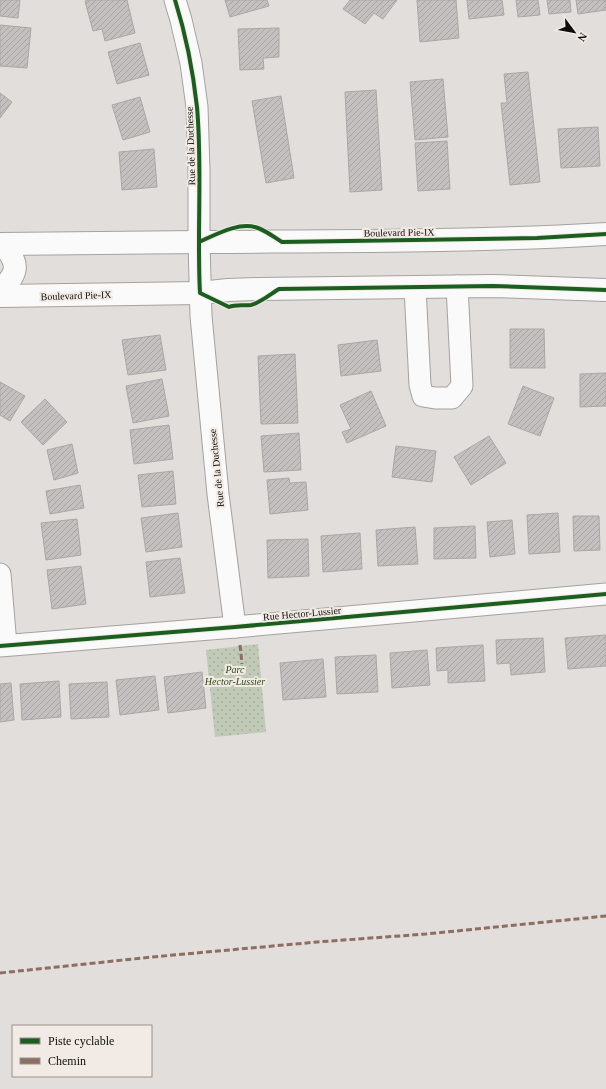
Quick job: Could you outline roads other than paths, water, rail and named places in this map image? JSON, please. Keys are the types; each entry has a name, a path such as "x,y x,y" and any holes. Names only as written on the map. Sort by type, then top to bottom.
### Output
{"main road":[{"name":"Boulevard Pie-IX","path":"2,244 537,238 606,234"},
{"path":"0,293 14,274 15,269 11,254 2,244"},
{"name":"Boulevard Pie-IX","path":"0,296 200,293 228,290 280,288 457,286 606,290"}],"street":[{"name":"Rue de la Duchesse","path":"175,0 181,20 190,63 197,108 200,170 198,242 201,326 209,411 235,627"},
{"path":"415,287 420,385 423,396 452,398 462,386 457,286"},
{"path":"0,574 3,646"},
{"name":"Rue Hector-Lussier","path":"3,646 606,594"}],"park label":[{"name":"Parc Hector-Lussier","path":"235,674"}]}
